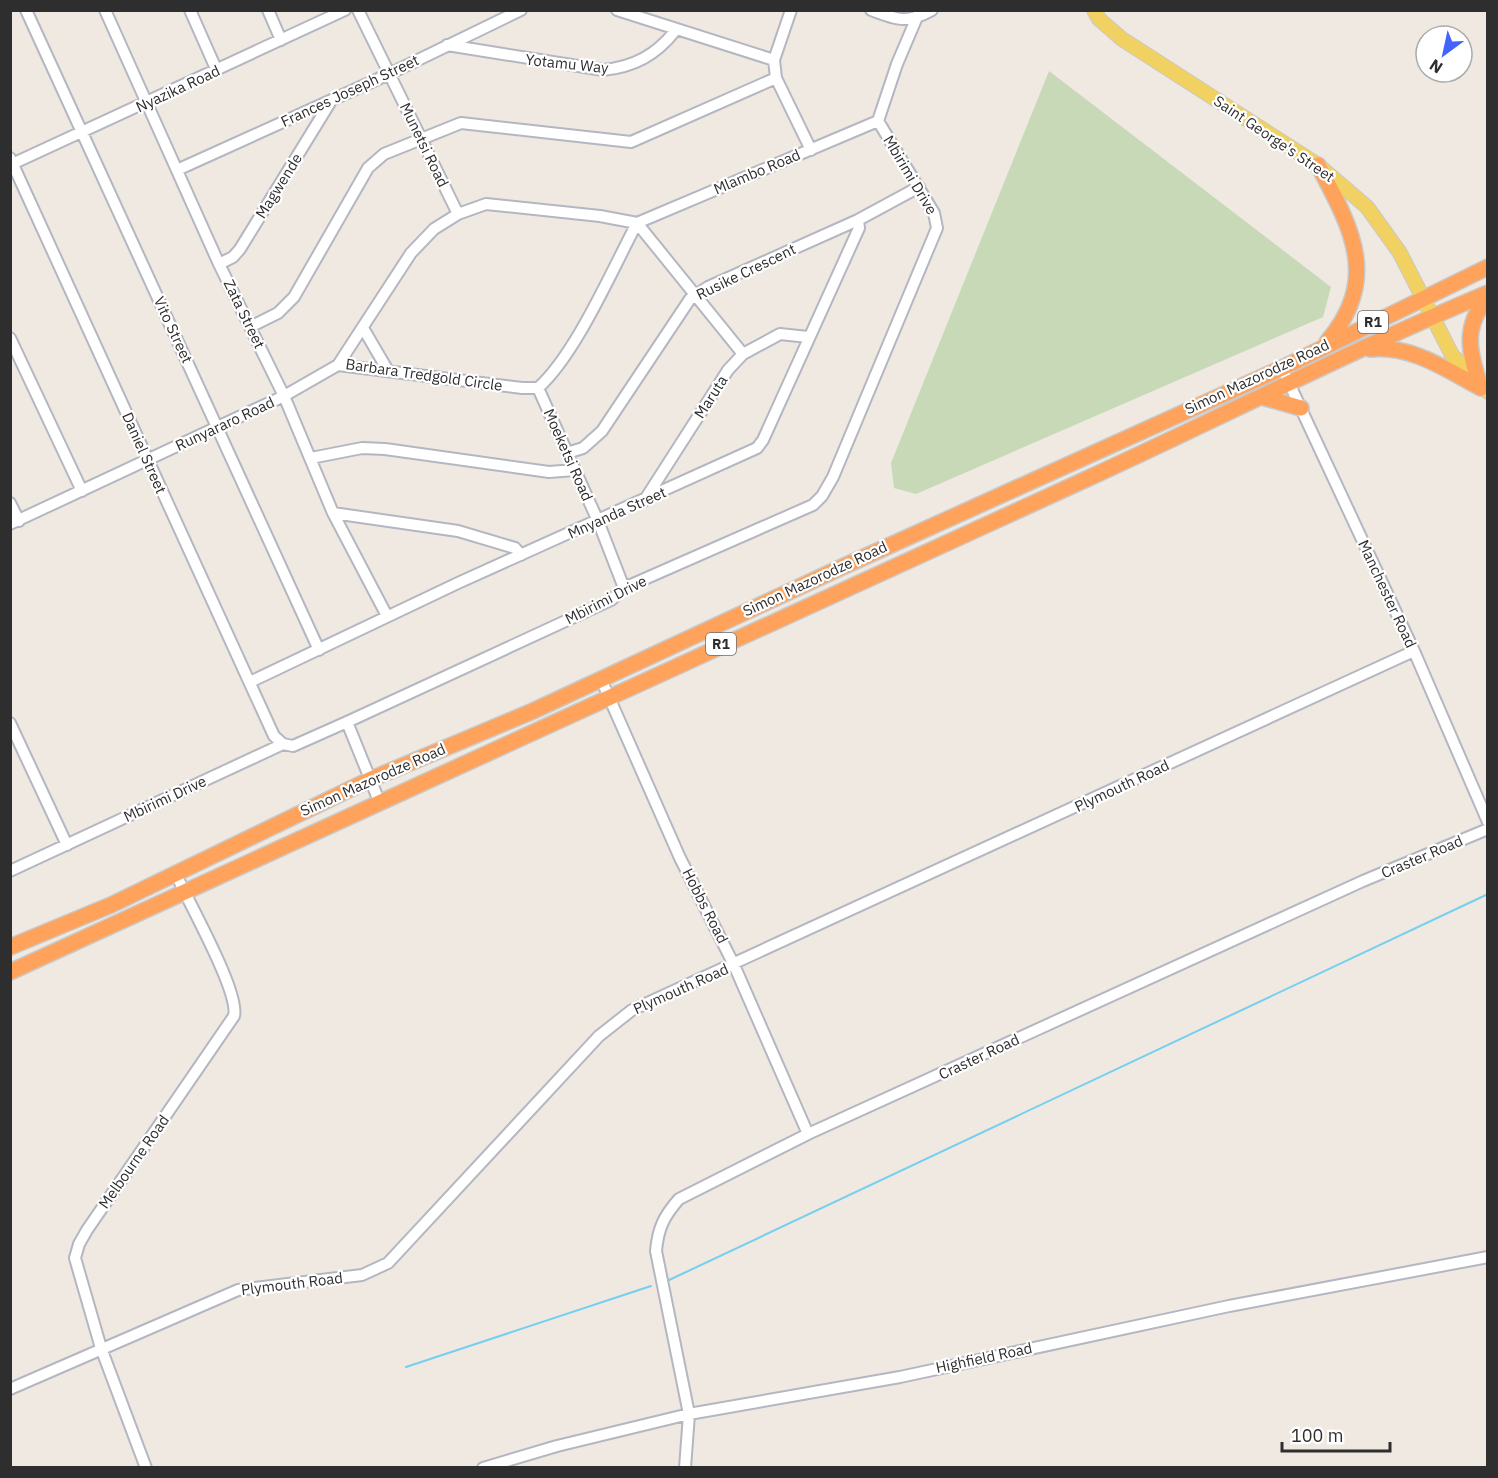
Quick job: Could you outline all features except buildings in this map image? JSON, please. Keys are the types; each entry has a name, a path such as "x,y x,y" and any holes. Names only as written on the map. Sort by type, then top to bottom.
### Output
{"highway":[{"path":"1318,165 1346,218 1352,236 1356,273 1352,299 1346,315 1323,347"},
{"name":"Simon Mazorodze Road","path":"10,972 1262,397 1358,350 1488,267"},
{"path":"1484,390 1471,357 1469,332 1488,295"},
{"name":"Simon Mazorodze Road","path":"10,947 111,904 369,780 533,711 1282,368 1323,347 1428,307 1488,295"},
{"path":"1358,350 1390,347 1402,350 1484,390"},
{"path":"1221,396 1248,394 1279,380 1289,384"},
{"path":"1262,397 1301,408"},
{"path":"533,711 561,709 591,694 609,695"},
{"path":"111,904 136,902 167,890 183,892"}],"main road":[{"name":"Saint George's Street","path":"1094,10 1099,19 1122,39 1318,165 1366,207 1392,239 1452,356 1484,390"}],"street":[{"name":"Vito Street","path":"26,10 320,650"},
{"name":"Zata Street","path":"105,10 219,264 284,396 333,513 387,616"},
{"path":"190,10 217,71"},
{"path":"268,10 281,40"},
{"name":"Nyazika Road","path":"11,162 147,103 345,10"},
{"name":"Munetsi Road","path":"358,10 458,214"},
{"name":"Frances Joseph Street","path":"177,170 331,101 521,10"},
{"path":"616,10 675,31 774,60"},
{"path":"791,10 774,60 776,78 811,150"},
{"path":"871,10 900,21 933,10"},
{"path":"878,121 897,64 919,15"},
{"name":"Yotamu Way","path":"447,45 603,70 619,69 651,56 675,31"},
{"path":"250,327 278,313 294,297 368,168 384,154 461,123 630,142 776,78"},
{"name":"Magwende","path":"219,264 233,257 240,249 331,101"},
{"name":"Mlambo Road","path":"637,224 878,121"},
{"name":"Mbirimi Drive","path":"10,872 283,744 293,746 346,722 611,600 624,588 813,505 822,496 937,228 934,213 878,121"},
{"name":"Daniel Street","path":"11,162 274,736 283,744"},
{"name":"Rusike Crescent","path":"567,453 583,448 602,431 679,313 695,296 708,287 858,220 919,187"},
{"name":"Barbara Tredgold Circle","path":"538,388 338,364 411,253 434,229 458,214 486,204 600,216 637,224"},
{"name":"Mnyanda Street","path":"249,682 387,616 757,448 764,440 858,228 858,220"},
{"path":"538,388 551,376 564,358 637,224 742,354"},
{"path":"363,328 387,369"},
{"name":"Maruta","path":"644,501 728,370 742,354 780,334 808,337"},
{"path":"10,338 82,491"},
{"name":"Runyararo Road","path":"15,522 284,396 338,364"},
{"name":"Manchester Road","path":"1282,368 1413,651 1488,822"},
{"name":"Moeketsi Road","path":"538,388 598,521 624,588"},
{"path":"311,458 362,448 385,449 549,472 575,470"},
{"path":"10,503 15,522"},
{"path":"333,513 458,531 515,548 521,555"},
{"name":"Plymouth Road","path":"10,1389 238,1290 362,1275 388,1263 618,1019 1413,651"},
{"name":"Hobbs Road","path":"601,679 680,858 734,965 808,1134"},
{"path":"346,722 369,780 380,801"},
{"path":"10,723 67,845"},
{"name":"Craster Road","path":"685,1467 689,1414 656,1251 658,1232 664,1216 679,1199 808,1134 1363,881 1488,829"},
{"name":"Melbourne Road","path":"147,1467 101,1348 75,1258 79,1244 235,1011 226,981 175,872"},
{"name":"Highfield Road","path":"483,1467 557,1446 689,1414 900,1377 1229,1306 1488,1257"}],"green space":[{"path":"1049,71 1331,287 1323,317 916,494 894,488 891,463"}],"waterway":[{"path":"667,1281 1488,894"},
{"path":"406,1367 651,1286"}]}
